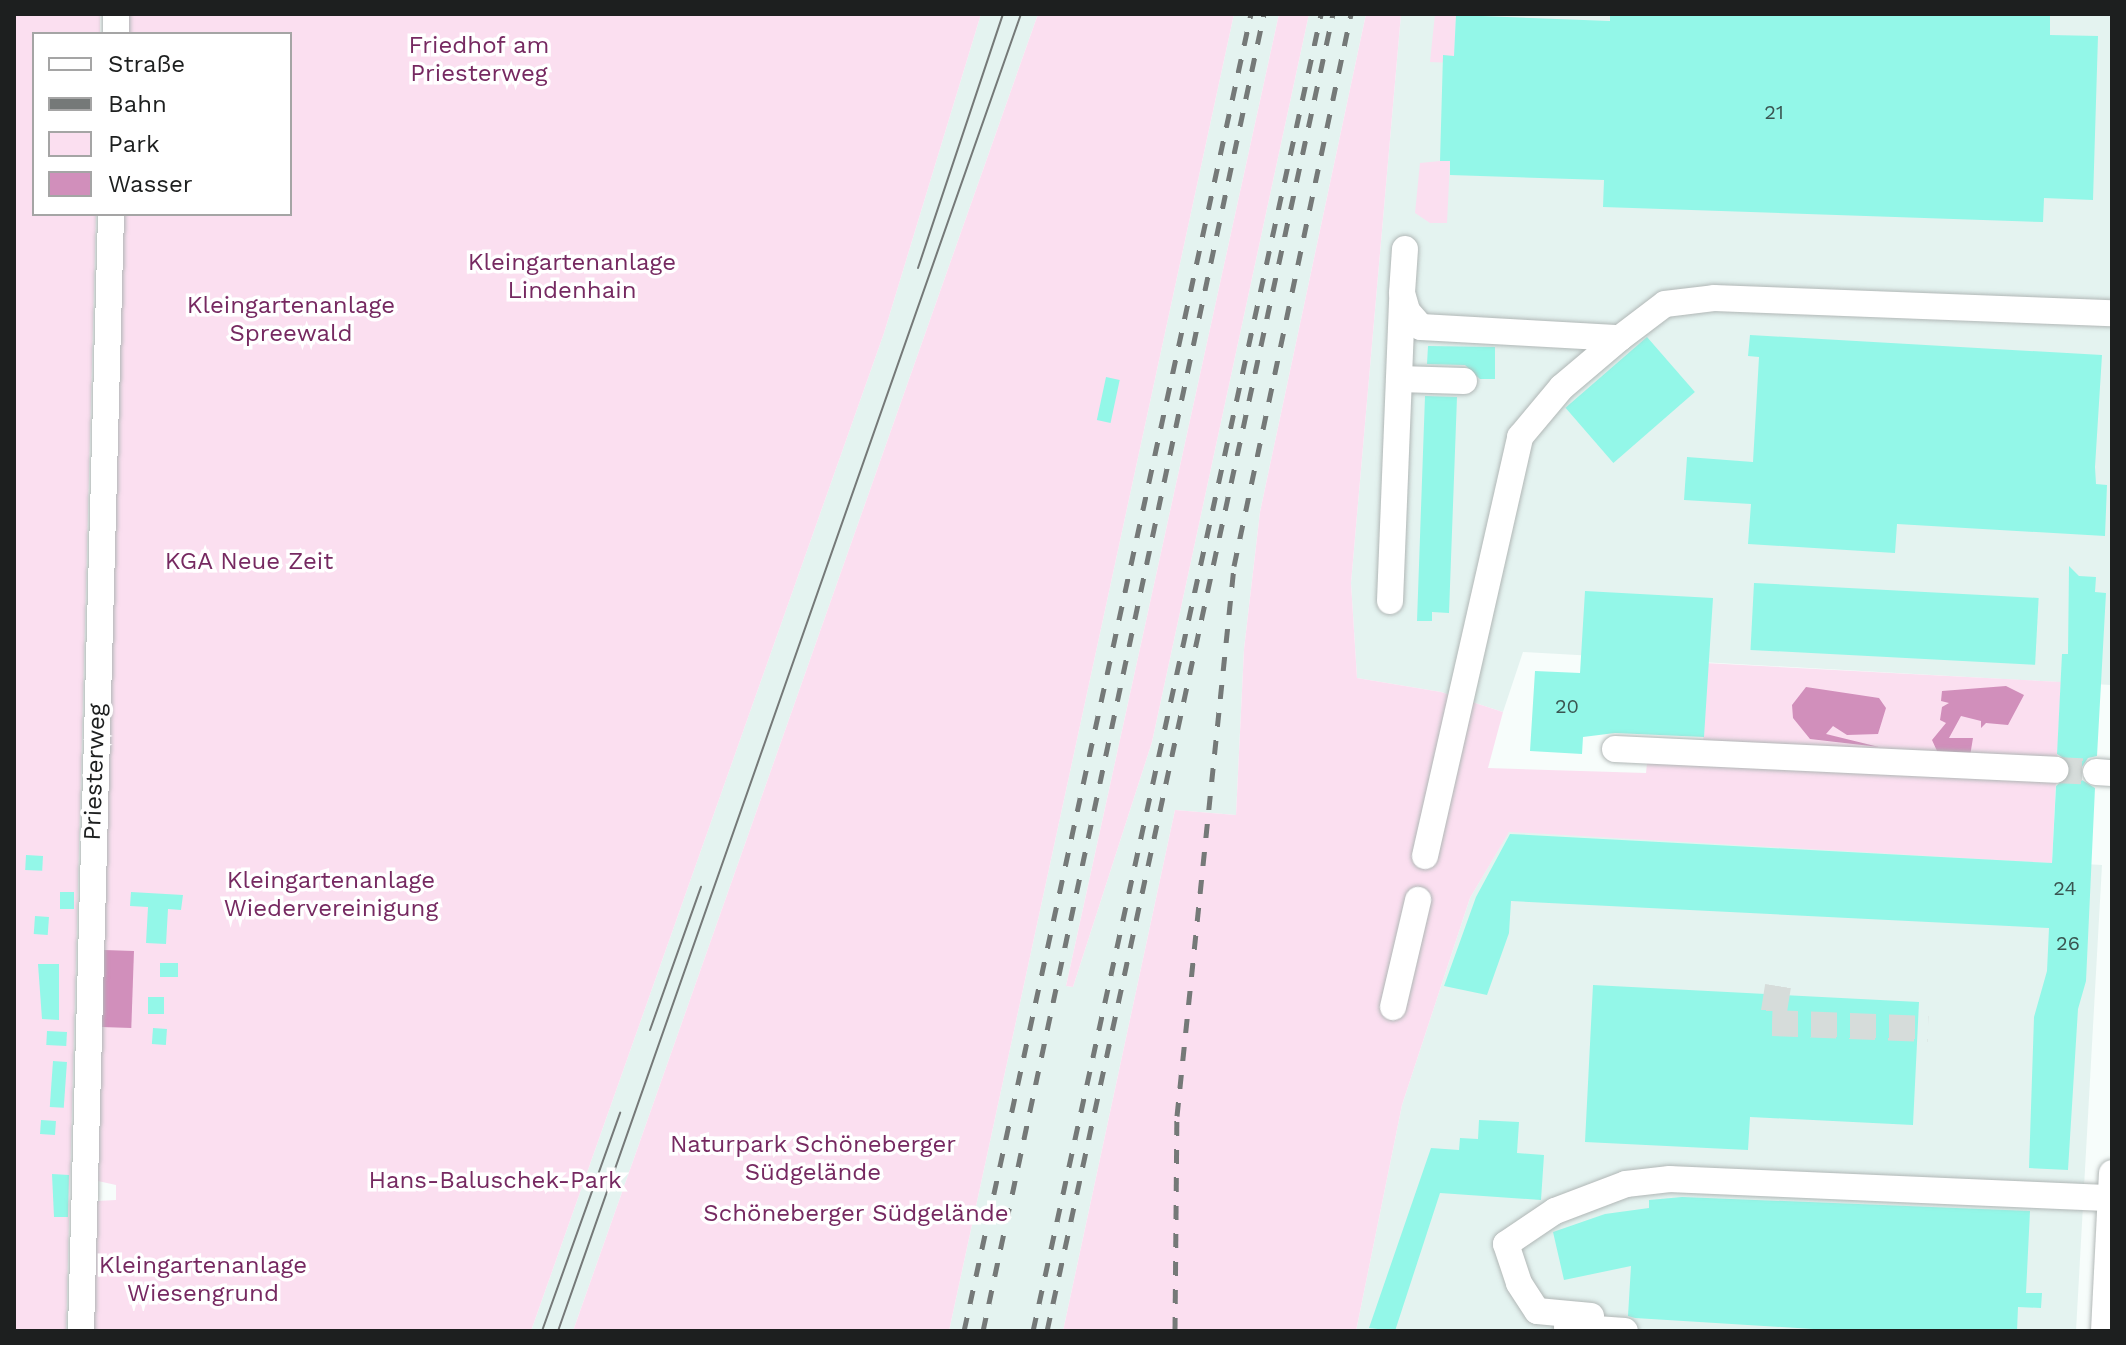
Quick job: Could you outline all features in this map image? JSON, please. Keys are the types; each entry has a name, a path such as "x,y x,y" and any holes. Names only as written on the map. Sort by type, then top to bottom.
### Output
{"street":[{"name":"Priesterweg","path":"81,1331 111,216"},
{"path":"1390,601 1405,249"},
{"path":"1402,293 1407,311 1421,327 1620,338"},
{"path":"1425,856 1520,437 1562,387 1620,338 1665,304 1714,298 2112,313"},
{"path":"1399,379 1464,381"},
{"path":"1615,749 2056,770"},
{"path":"1393,1007 1418,900"},
{"path":"1625,1331 1558,1327 1537,1311 1519,1283 1506,1244 1555,1211 1626,1184 1670,1179 2111,1185 2107,1315"},
{"path":"1537,1311 1591,1316"}],"shaded area":[{"path":"981,14 1038,14 573,1331 531,1331 884,333"},
{"path":"1234,14 1279,14 1066,986 1073,987 1152,742 1309,14 1366,14 1260,512 1244,649 1236,815 1175,810 1063,1331 949,1331"},
{"path":"1401,14 2112,14 2111,685 1523,652 1503,712 1441,692 1357,678 1351,583"},
{"path":"1509,831 2102,865 2076,1331 1356,1331 1402,1105 1470,898"}],"green space":[{"path":"14,14 100,14 100,32 32,32 32,216 96,216 66,1331 14,1331"},
{"path":"126,14 981,14 884,333 531,1331 89,1331 97,1201 116,1200 116,1185 98,1181 121,216 292,216 292,32 126,32"},
{"name":"Naturpark Schöneberger Südgelände","path":"1038,14 1234,14 949,1331 573,1331"},
{"path":"1279,14 1309,14 1152,742 1073,987 1066,986"},
{"path":"1366,14 1401,14 1351,583 1357,678 1441,692 1503,712 1488,768 1646,773 1648,754 1703,757 1705,663 2061,682 2052,863 1509,832 1470,898 1402,1105 1356,1331 1063,1331 1175,810 1236,815 1244,649 1260,512"},
{"path":"1435,14 1456,14 1454,63 1430,62"},
{"path":"1450,161 1447,223 1430,223 1415,213 1420,163"}],"water":[{"path":"2006,686 2024,695 2008,725 1986,723 1981,728 1981,721 1961,716 1949,738 1973,738 1970,756 1937,751 1932,740 1946,723 1940,720 1942,707 1949,703 1941,701 1942,691"},
{"path":"1806,687 1879,698 1886,708 1878,734 1847,735 1833,726 1826,734 1879,747 1810,739 1793,718 1792,705"},
{"path":"104,950 134,951 131,1028 101,1027"}],"building":[{"path":"1610,14 2050,14 2050,35 2098,36 2093,200 2044,198 2043,222 1603,207 1604,180 1450,175 1450,161 1440,161 1443,55 1454,56 1456,15 1610,21"},
{"path":"1750,335 2102,355 2095,467 2096,484 2107,485 2105,536 1897,524 1895,553 1748,544 1751,504 1684,500 1687,457 1753,462 1759,357 1748,356"},
{"path":"1647,337 1695,392 1613,463 1565,408"},
{"path":"1428,346 1495,347 1495,379 1480,379 1465,365 1427,364"},
{"path":"1106,377 1120,380 1111,423 1097,420"},
{"path":"1425,396 1457,397 1449,613 1432,612 1432,621 1417,621"},
{"path":"2069,566 2079,576 2096,577 2095,592 2106,593 2097,756 2088,758 2080,770 2082,780 2095,788 2086,981 2078,1009 2068,1170 2029,1168 2034,1017 2047,971 2049,928 1511,901 1509,933 1487,995 1444,986 1476,897 1510,834 2052,863 2056,786 2072,772 2070,762 2057,754 2062,654 2068,654"},
{"path":"1754,583 2039,598 2035,665 1750,650"},
{"path":"1585,591 1713,598 1704,737 1615,733 1583,737 1582,754 1530,751 1535,671 1580,673"},
{"path":"26,855 43,856 42,871 25,870"},
{"path":"60,892 74,892 74,909 60,909"},
{"path":"131,892 183,895 181,910 168,909 166,944 146,943 148,907 130,906"},
{"path":"35,916 49,917 48,935 34,934"},
{"path":"160,963 178,963 178,977 160,977"},
{"path":"38,964 59,964 59,1020 42,1019"},
{"path":"1593,985 1919,1002 1913,1125 1750,1117 1748,1150 1585,1142"},
{"path":"148,997 164,997 164,1014 148,1014"},
{"path":"153,1028 167,1029 166,1045 152,1044"},
{"path":"47,1031 67,1032 66,1046 46,1045"},
{"path":"53,1061 67,1062 64,1108 50,1107"},
{"path":"41,1120 56,1121 55,1135 40,1134"},
{"path":"1479,1120 1519,1122 1517,1153 1544,1155 1541,1200 1440,1193 1395,1331 1369,1328 1431,1148 1459,1150 1460,1138 1478,1139"},
{"path":"52,1174 69,1175 68,1217 54,1217"},
{"path":"1682,1197 2030,1211 2026,1293 2042,1293 2041,1308 2018,1307 2017,1331 1845,1331 1628,1316 1631,1266 1564,1280 1553,1232 1605,1214 1649,1208 1649,1200"}],"tunnel":[{"path":"2056,770 2096,772"},
{"path":"1778,986 1772,1023 1928,1029"}],"tram line":[{"path":"918,268 1003,14"},
{"path":"558,1331 1021,14"},
{"path":"650,1030 701,887"},
{"path":"542,1331 620,1113"}],"railway":[{"path":"964,1331 1251,14"},
{"path":"983,1331 1264,14"},
{"path":"1033,1331 1321,14"},
{"path":"1047,1331 1333,14"},
{"path":"1175,1331 1177,1116 1234,566 1351,14"}],"park label":[{"name":"Friedhof am Priesterweg","path":"479,60"},
{"name":"Kleingartenanlage Lindenhain","path":"572,277"},
{"name":"Kleingartenanlage Spreewald","path":"291,320"},
{"name":"KGA Neue Zeit","path":"249,562"},
{"name":"Kleingartenanlage Wiedervereinigung","path":"331,895"},
{"name":"Hans-Baluschek-Park","path":"495,1181"},
{"name":"Schöneberger Südgelände","path":"856,1214"},
{"name":"Kleingartenanlage Wiesengrund","path":"203,1280"}]}
